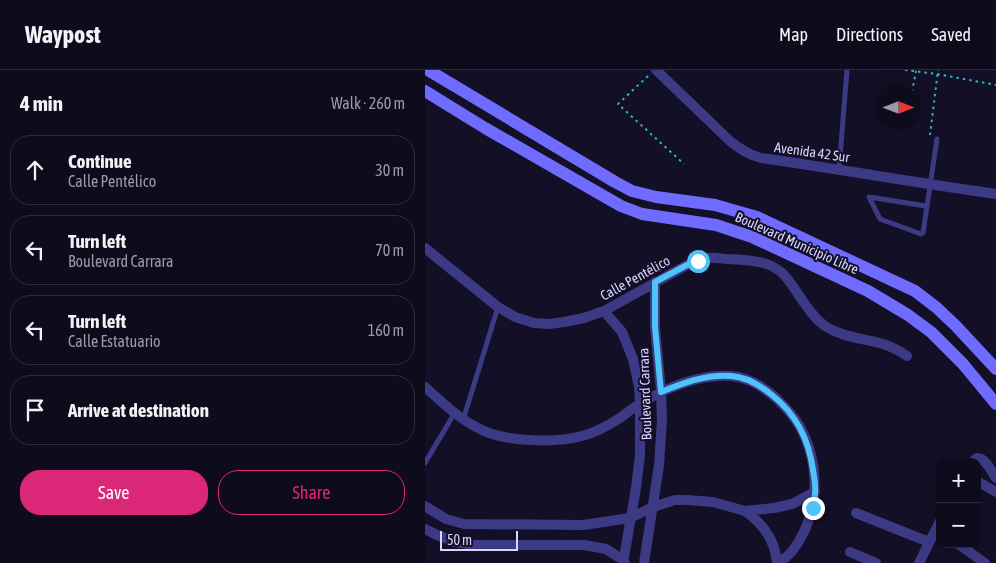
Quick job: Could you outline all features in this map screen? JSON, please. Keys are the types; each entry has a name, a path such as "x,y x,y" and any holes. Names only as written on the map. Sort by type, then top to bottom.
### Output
{"main road":[{"name":"Boulevard Municipio Libre","path":"428,70 632,191 656,197 715,205 757,217 915,291 957,326 996,369"},
{"name":"Boulevard Municipio Libre","path":"425,91 485,128 621,206 642,214 716,225 745,234 868,291 908,314 931,332 963,364 996,404"},
{"path":"485,128 495,110"}],"street":[{"name":"Avenida 42 Sur","path":"656,70 731,142 744,152 761,158 996,194"},
{"name":"Calle Pentélico","path":"425,248 498,307 515,317 534,323 549,324 584,318 604,311 687,265 710,258 749,261 770,265 786,277 816,318 824,325 844,335 894,348 907,356"},
{"name":"Boulevard Carrara","path":"644,563 659,466 662,420 655,327 655,282"},
{"name":"Boulevard Carrara","path":"604,311 622,332 633,359 639,387 640,455 624,562"},
{"path":"425,387 459,417 497,436 518,440 565,440 584,436 601,428 620,418 640,403 687,382 712,376 744,378 762,387 788,410 799,425 807,442 812,460 815,492 813,508 805,531 792,552 778,563 773,543 768,533 758,521 745,511"},
{"path":"981,460 984,460 996,478"},
{"path":"981,483 996,492"},
{"path":"425,506 446,519 464,524 583,525 630,518 675,500 713,502 745,511 784,507 815,492"},
{"path":"856,513 929,542"},
{"path":"425,528 455,542 473,545 585,545 606,549 624,562"},
{"path":"919,563 936,530"},
{"path":"964,548 985,563"},
{"path":"850,552 876,563"}],"lane":[{"path":"839,169 847,70"},
{"path":"927,206 869,197 880,219 921,234 923,232 927,206 937,139"},
{"path":"425,463 459,417 498,307"}],"path":[{"path":"905,70 996,85"},
{"path":"930,138 938,70"},
{"path":"913,85 916,71"},
{"path":"647,77 618,104 684,164"}],"route":[{"path":"698,261 655,282 655,327 661,392 687,382 712,376 744,378 762,387 788,410 799,425 807,442 814,477 813,508"}]}
